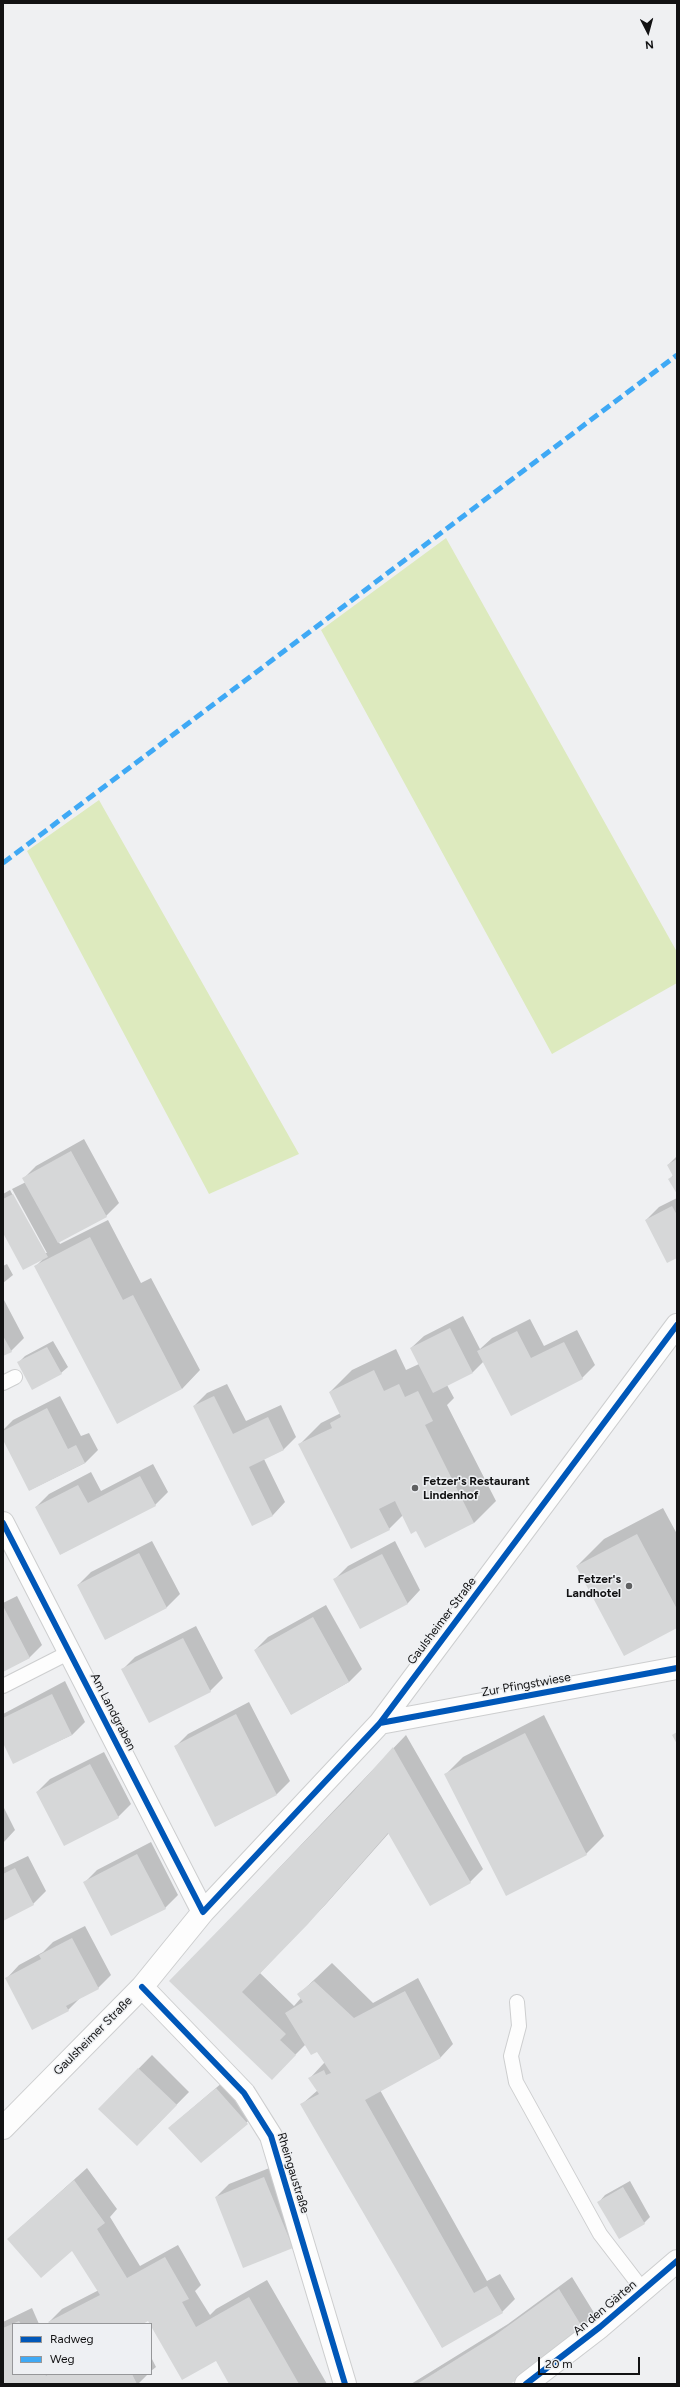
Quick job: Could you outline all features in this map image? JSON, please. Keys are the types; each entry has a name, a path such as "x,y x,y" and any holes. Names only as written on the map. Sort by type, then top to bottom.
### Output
{"street":[{"name":"Gaulsheimer Straße","path":"3,2128 142,1987 203,1912 380,1723 677,1325"},
{"name":"Am Landgraben","path":"3,1523 203,1912"},
{"name":"Zur Pfingstwiese","path":"380,1723 677,1668"},
{"name":"Rheingaustraße","path":"142,1987 244,2094 271,2136 344,2384"},
{"name":"An den Gärten","path":"526,2384 600,2327 677,2261"}],"lane":[{"path":"3,1686 70,1652"},
{"path":"517,2002 519,2026 511,2056 516,2082 600,2234 643,2290"}],"green space":[{"path":"446,538 677,952 677,983 552,1054 321,630"},
{"path":"99,800 299,1154 209,1194 27,851"}],"building":[{"path":"71,1151 107,1217 58,1243 22,1178"},
{"path":"677,1159 677,1194 668,1179 673,1176 667,1165"},
{"path":"13,1194 48,1257 23,1270 3,1233 3,1199"},
{"path":"672,1206 677,1215 677,1258 667,1263 645,1220"},
{"path":"90,1237 123,1300 133,1295 182,1389 117,1424 34,1266"},
{"path":"450,1328 473,1373 433,1393 410,1348"},
{"path":"517,1331 531,1358 564,1342 583,1379 511,1416 477,1351"},
{"path":"3,1336 12,1352 3,1356"},
{"path":"47,1347 62,1374 32,1390 17,1362"},
{"path":"374,1370 384,1391 399,1384 405,1397 418,1391 433,1421 425,1425 474,1523 425,1548 416,1531 411,1534 395,1501 379,1509 390,1530 351,1549 298,1444 332,1428 330,1423 341,1417 329,1392"},
{"path":"214,1396 233,1434 268,1417 284,1450 249,1467 273,1516 252,1526 193,1406"},
{"path":"47,1408 68,1449 76,1445 85,1463 29,1491 3,1440 3,1431"},
{"path":"140,1476 156,1506 60,1555 35,1507 78,1485 88,1503"},
{"path":"637,1534 677,1609 677,1628 624,1656 576,1566"},
{"path":"139,1553 167,1608 105,1640 77,1585"},
{"path":"382,1554 408,1604 360,1629 333,1579"},
{"path":"3,1606 30,1658 3,1672"},
{"path":"313,1617 349,1682 291,1715 254,1650"},
{"path":"183,1638 211,1692 149,1723 121,1669"},
{"path":"52,1694 72,1735 13,1764 3,1743 3,1718"},
{"path":"236,1714 277,1795 215,1827 174,1746"},
{"path":"677,1732 677,1744 672,1735"},
{"path":"525,1733 587,1855 506,1896 444,1774"},
{"path":"393,1747 471,1883 430,1906 388,1833 308,1924 242,1992 286,2034 280,2040 296,2055 272,2080 169,1981 352,1793"},
{"path":"90,1764 119,1818 64,1846 36,1792"},
{"path":"137,1854 166,1909 111,1936 83,1882"},
{"path":"15,1868 34,1905 3,1921 3,1874"},
{"path":"72,1938 99,1989 66,2006 69,2011 32,2030 5,1978 41,1959 39,1955"},
{"path":"314,1981 354,2018 405,1991 441,2058 365,2100 474,2293 487,2286 503,2313 442,2348 300,2104 319,2094 308,2078 324,2070 326,2075 331,2073 317,2052 311,2055 285,2013 303,2002 297,1994"},
{"path":"138,2068 177,2105 137,2146 98,2109"},
{"path":"216,2088 248,2124 201,2163 168,2128"},
{"path":"264,2177 293,2248 243,2268 215,2197"},
{"path":"74,2180 105,2223 97,2229 127,2278 165,2257 189,2299 182,2302 196,2327 249,2297 299,2384 229,2384 216,2361 182,2380 152,2328 152,2323 149,2323 148,2321 145,2323 49,2323 48,2322 100,2295 72,2251 41,2278 7,2239"},
{"path":"623,2187 645,2224 619,2239 597,2202"},
{"path":"559,2289 584,2330 520,2378 510,2384 417,2384 494,2336"},
{"path":"12,2324 12,2375 132,2375 137,2384 3,2384 3,2328"}],"marked path":[{"path":"3,863 677,355"}],"cycle path":[{"path":"3,1523 203,1912 380,1723 677,1325"},
{"path":"380,1723 677,1668"},
{"path":"142,1987 244,2093 271,2136 345,2384"},
{"path":"526,2384 600,2327 677,2261"}],"place":[{"name":"Fetzer's Restaurant Lindenhof","path":"415,1488"},
{"name":"Fetzer's Landhotel","path":"629,1586"}]}
